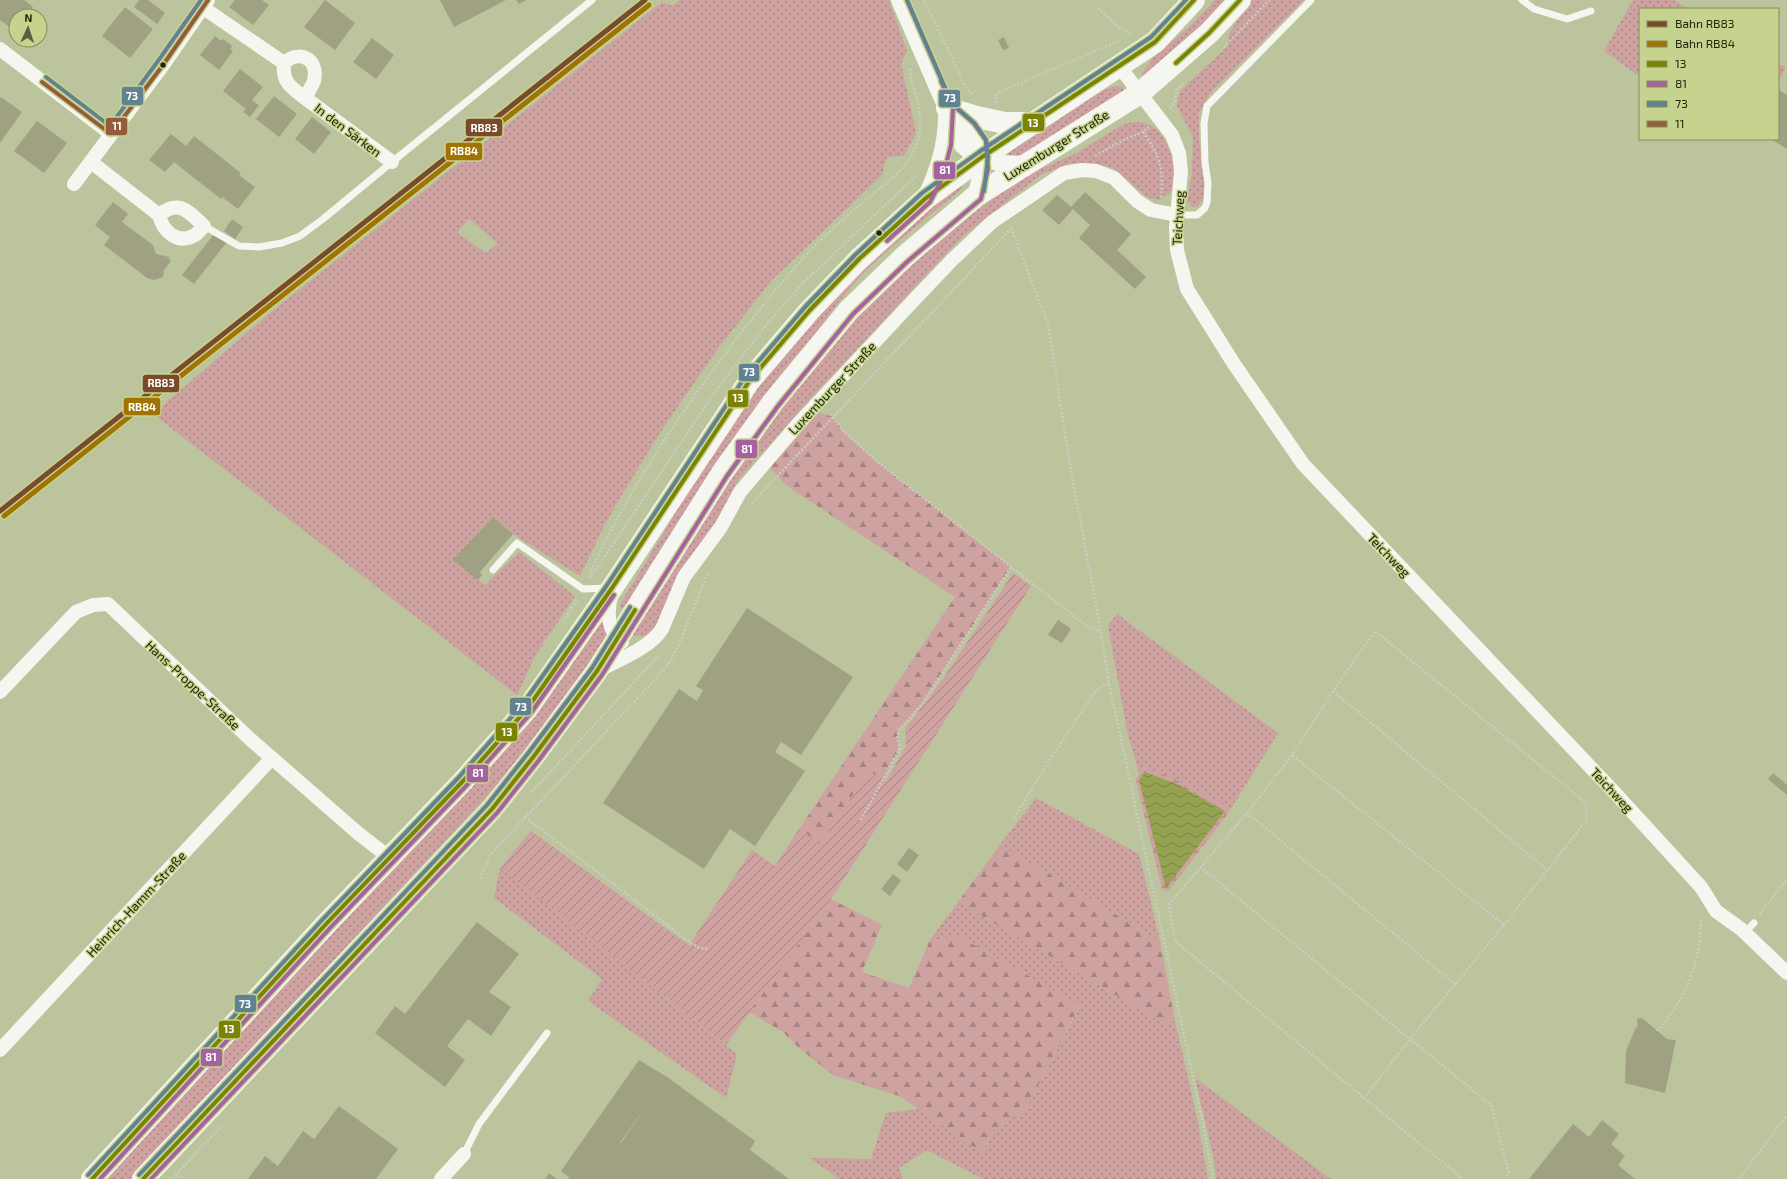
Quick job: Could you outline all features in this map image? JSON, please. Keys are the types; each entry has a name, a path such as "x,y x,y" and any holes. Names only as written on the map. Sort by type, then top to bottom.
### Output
{"main road":[{"path":"92,1179 327,923 463,781 527,709 612,588 750,380 809,311 859,259 926,198 982,158 1155,42 1194,0"},
{"name":"Luxemburger Straße","path":"143,1179 492,809 597,672 722,473 773,402 849,310 904,257 976,196 1140,93 1209,33 1240,0"},
{"path":"947,108 977,117 1005,123 1036,123"}],"street":[{"path":"900,0 947,108 946,134 943,155 937,175 926,198"},
{"path":"74,184 163,66 205,3 284,63"},
{"path":"0,49 111,134"},
{"name":"In den Särken","path":"305,98 314,80 313,66 307,58 298,55 290,58 284,63 284,78 289,85 305,98 392,162"},
{"name":"Teichweg","path":"1119,66 1172,135 1179,153 1181,171 1177,216 1177,250 1187,289 1234,364 1303,464 1615,793 1701,888 1716,911 1749,928 1787,973"},
{"path":"947,108 970,127 980,142 982,158 981,176 976,196"},
{"path":"982,158 1004,164 1024,165"},
{"path":"91,162 159,215 161,225 170,235 182,239 195,235 204,226 188,211 177,206 168,208 159,215"},
{"name":"Luxemburger Straße","path":"597,672 642,646 650,643 658,636 684,577 721,527 740,492 798,424 952,260 992,222 1064,173 1082,170 1096,171 1114,178 1144,206 1160,213 1177,216"},
{"path":"612,588 608,606 608,619 617,638 632,646 642,646"},
{"name":"Hans-Proppe-Straße","path":"0,692 76,612 93,605 108,604 272,758 359,834 390,858"},
{"name":"Heinrich-Hamm-Straße","path":"0,1050 272,758"},
{"path":"441,1179 464,1154"}],"lane":[{"path":"204,226 239,246 259,246 282,243 300,236 323,219 592,0"},
{"path":"1177,216 1197,215 1205,208 1209,192 1205,164 1204,123 1207,106 1311,0"},
{"path":"1522,0 1534,9 1567,19 1591,11"},
{"path":"493,570 517,543 583,589 612,588"},
{"path":"464,1154 479,1124 546,1033"}],"path":[{"path":"924,0 966,87 976,97"},
{"path":"1236,35 1269,0"},
{"path":"988,103 995,105 997,93 1134,36 1120,28 1098,8"},
{"path":"583,589 603,542 649,463 704,382 739,335 798,264 838,224 905,165 915,148 919,136 917,100 910,73 912,62 921,48"},
{"path":"1142,132 1157,154 1162,166 1163,177 1160,213"},
{"path":"562,623 583,589 717,389 763,329 801,285 923,170"},
{"path":"728,514 753,502 1011,229"},
{"path":"1014,239 1048,324 1072,471 1101,632 1108,683 1204,1128 1213,1179"},
{"path":"833,417 844,432 875,460 1088,627 1101,632"},
{"path":"861,820 900,748 897,736 900,730 922,704 1011,567"},
{"path":"480,878 490,855 670,662 680,642 691,611 710,568"},
{"path":"1364,1098 1586,821 1586,803 1375,631 1333,691 1292,755 1247,813 1169,904 1175,941 1364,1098 1463,1179"},
{"path":"1014,818 1049,760 1098,689 1108,683"},
{"path":"1333,691 1547,870"},
{"path":"1292,755 1504,925"},
{"path":"1247,813 1455,984"},
{"path":"526,817 691,943 699,948 706,949"},
{"path":"1200,867 1491,1105 1509,1172 1504,1179"},
{"path":"1749,928 1787,879"},
{"path":"1657,1031 1679,1003 1687,987 1694,966 1700,939 1701,920"},
{"path":"1739,1179 1787,1115"},
{"path":"177,1174 185,1179"}],"green space":[{"path":"680,0 889,0 907,52 901,63 916,133 904,156 887,157 882,175 771,281 719,347 663,428 623,493 604,526 580,576 513,534 493,517 454,560 485,585 519,552 575,596 536,654 517,695 153,414 270,313 662,2 672,6","holes":["469,219 498,243 486,253 457,233"]},
{"path":"1215,0 1228,0 1197,31 1146,75 1142,76 1142,73 1153,58 1190,26"},
{"path":"1251,0 1304,0 1211,92 1199,113 1199,138 1206,195 1198,206 1192,207 1187,201 1192,173 1193,137 1177,106 1180,91 1227,47 1230,32"},
{"path":"1633,0 1674,0 1687,8 1639,8 1639,76 1604,51"},
{"path":"1779,64 1786,68 1779,79"},
{"path":"1114,86 1123,87 1124,91 1024,156 1007,156 1006,152 1009,149 1102,91"},
{"path":"1141,122 1156,129 1164,140 1172,156 1176,180 1170,193 1159,200 1147,197 1113,168 1092,163 1072,163 1042,174 961,238 812,397 738,480 721,513 681,572 656,625 646,636 631,634 748,449 838,335 939,239 992,199 1033,172 1075,154 1125,123"},
{"path":"959,183 963,188 902,238 863,273 777,379 737,435 624,608 621,608 620,604 666,529 673,510 743,400 859,267"},
{"path":"819,412 833,417 844,432 875,460 1011,567 922,704 899,730 897,736 900,748 883,780 869,771 820,844 799,829 955,597 787,486 770,468"},
{"path":"1013,573 1031,586 831,899 726,1045 500,868 531,831 690,946 693,939 752,850 775,866 799,829 820,844 869,771 886,781 906,746 905,729 943,679"},
{"path":"1117,614 1278,733 1230,810 1226,805 1145,767 1139,773 1127,731 1108,625"},
{"path":"602,615 606,637 540,734 509,772 130,1179 104,1179 482,773"},
{"path":"1145,767 1180,781 1226,805 1230,810 1169,890 1166,891 1162,889 1136,780 1139,773"},
{"path":"1036,798 1139,854 1160,941 1000,845"},
{"path":"1000,845 1160,941 1175,1021 1163,1023 958,902"},
{"path":"500,868 737,1054 726,1098 588,1001 602,979 494,898"},
{"path":"831,899 882,925 862,972 909,988 930,940 960,937 1080,1005 1025,1111 996,1127 983,1153 899,1096 833,1075 799,1048 783,1032 749,1012"},
{"path":"958,902 1163,1023 1175,1021 1198,1122 1208,1179 983,1179 927,1150 899,1168 903,1179 839,1179 810,1158 871,1159 886,1113 918,1109 983,1153 996,1127 1025,1111 1080,1006 960,937 930,940"},
{"path":"1195,1078 1331,1179 1216,1179 1214,1160"}],"water":[{"path":"1145,772 1179,785 1225,811 1166,888 1139,780"}],"building":[{"path":"0,0 24,0 33,7 8,8 8,26 0,20"},
{"path":"139,0 148,0 165,13 157,24 134,7"},
{"path":"235,0 262,0 269,5 253,25 229,7"},
{"path":"325,0 355,23 335,50 304,27"},
{"path":"440,0 506,0 454,27"},
{"path":"516,0 526,0 519,4"},
{"path":"125,7 153,29 130,58 102,36"},
{"path":"215,36 221,41 223,39 232,46 230,49 233,51 219,70 200,55"},
{"path":"1004,37 1009,48 1003,50 998,40"},
{"path":"372,38 394,55 376,79 353,62"},
{"path":"240,69 263,87 252,100 259,105 250,117 243,112 246,109 223,91"},
{"path":"1779,90 1787,95 1787,149 1773,140 1779,140"},
{"path":"274,96 297,114 279,137 256,119"},
{"path":"1,97 22,112 0,143 0,99"},
{"path":"312,117 331,132 314,154 295,139"},
{"path":"37,121 67,143 44,173 14,151"},
{"path":"171,134 186,146 194,136 241,173 239,175 255,187 238,209 222,197 221,199 174,162 165,172 149,160"},
{"path":"1085,192 1131,234 1117,250 1146,277 1135,289 1079,238 1090,225 1073,209 1059,225 1042,210 1057,195 1071,207"},
{"path":"113,202 128,214 122,222 153,245 156,254 169,257 171,261 164,270 163,277 154,280 147,278 104,245 110,237 95,225"},
{"path":"232,219 243,227 235,239 224,231"},
{"path":"214,234 226,243 194,284 182,275"},
{"path":"493,517 513,534 480,572 482,575 478,580 453,560"},
{"path":"747,608 853,677 801,755 781,742 775,752 805,771 755,846 730,829 704,869 603,803 679,689 697,701 703,690 696,686"},
{"path":"1058,620 1071,629 1062,643 1048,635"},
{"path":"1773,773 1787,785 1787,795 1768,779"},
{"path":"909,848 919,855 907,872 897,864"},
{"path":"893,874 901,880 890,896 881,889"},
{"path":"477,922 519,954 489,992 511,1007 491,1036 468,1019 447,1046 465,1060 445,1087 375,1033 395,1006 405,1014"},
{"path":"1642,1018 1667,1039 1676,1040 1665,1093 1625,1083 1626,1051 1636,1027 1638,1028 1637,1019"},
{"path":"639,1060 667,1077 755,1141 750,1150 789,1179 568,1179 569,1177 561,1171","holes":["647,1105 621,1143 620,1143"]},
{"path":"339,1106 398,1149 376,1179 248,1179 265,1156 278,1166 303,1131 314,1139"},
{"path":"1602,1120 1619,1134 1611,1144 1625,1156 1618,1165 1635,1179 1529,1179 1573,1124 1589,1137"},
{"path":"549,1173 557,1179 545,1179"}],"rail line":[{"name":"RB83","path":"0,511 645,0"},
{"name":"RB84","path":"4,516 649,5"}],"transit line":[{"name":"73","path":"46,77 110,126 201,0"},
{"name":"11","path":"42,82 111,134 163,65 208,0"},
{"name":"81","path":"151,1179 497,813 539,760 602,675 727,476 778,406 853,314 908,261 981,199 988,169 986,140 974,123 952,104 907,0"},
{"name":"73","path":"907,0 952,104 974,123 986,140 988,157 984,191"},
{"name":"73","path":"88,1175 323,919 459,777 522,705 607,585 745,377 805,307 855,255 922,193 979,152 1151,37 1186,0"},
{"name":"13","path":"92,1179 327,923 463,781 527,709 612,588 750,380 809,311 859,259 926,198 982,157 1155,42 1194,0"},
{"name":"13","path":"1176,63 1209,33 1240,0"},
{"name":"81","path":"887,241 930,202 943,177 951,145 953,108 941,81"},
{"name":"81","path":"100,1179 331,927 467,785 531,713 614,595"},
{"name":"73","path":"139,1175 487,805 592,668 630,607"},
{"name":"13","path":"143,1179 492,809 534,756 597,671 635,610"}]}
